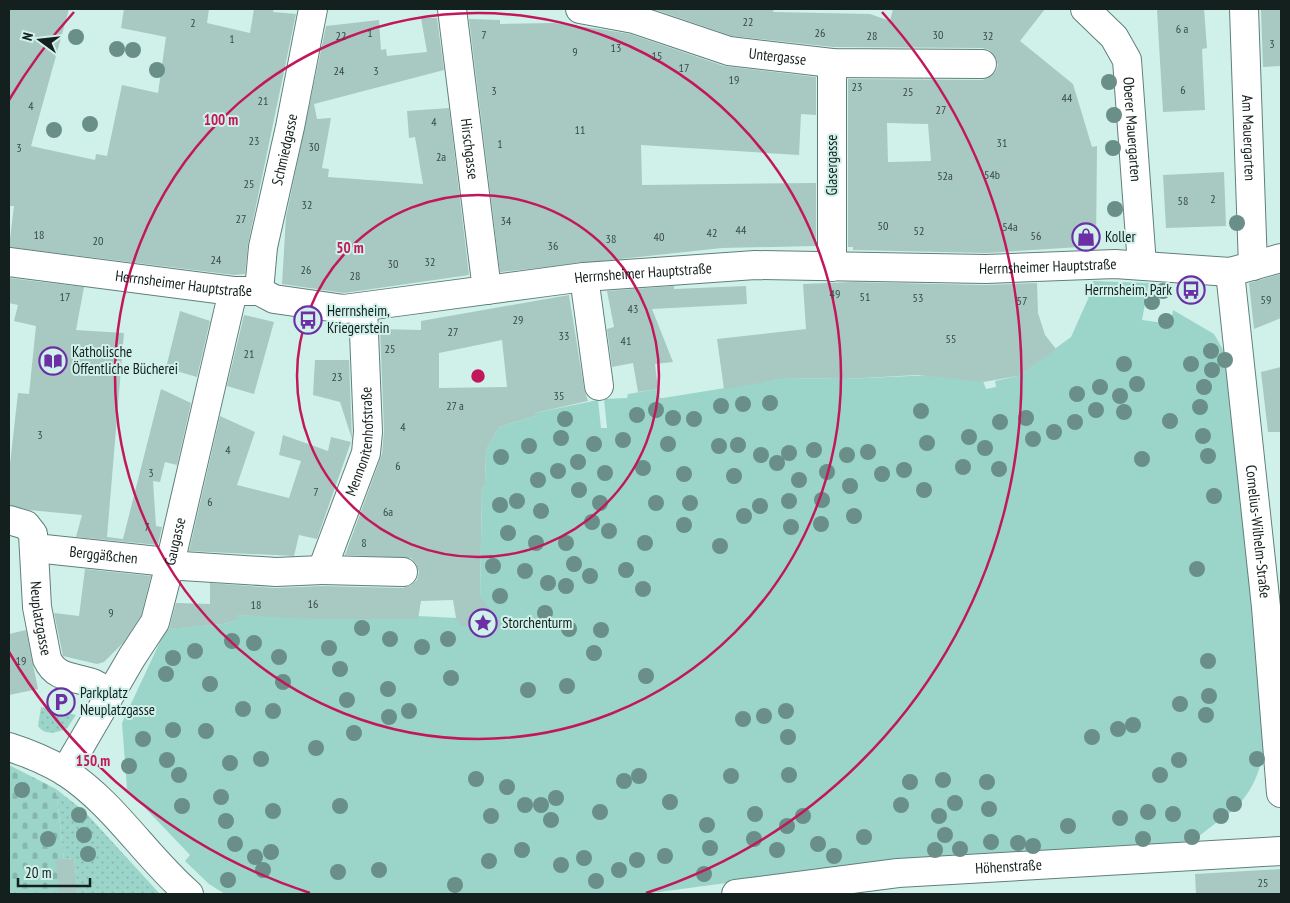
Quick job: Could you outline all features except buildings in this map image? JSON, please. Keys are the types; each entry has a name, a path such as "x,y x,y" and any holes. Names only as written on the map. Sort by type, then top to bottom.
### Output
{"street":[{"name":"Schmiedgasse","path":"246,291 263,247 290,127 313,9"},
{"name":"Hirschgasse","path":"452,9 486,290"},
{"name":"Untergasse","path":"580,9 634,19 729,51 832,63 982,64"},
{"name":"Oberer Mauergarten","path":"1086,9 1114,37 1126,60 1142,265"},
{"name":"Am Mauergarten","path":"1241,269 1244,9"},
{"name":"Glasergasse","path":"832,63 832,267"},
{"name":"Herrnsheimer Hauptstraße","path":"9,262 246,291 305,304 344,309 363,308 584,277 755,265 986,269 1092,264 1241,269 1281,258"},
{"name":"Cornelius-Wilhelm-Straße","path":"1241,269 1273,606 1281,793"},
{"path":"584,277 599,386"},
{"name":"Gaugasse","path":"64,772 110,693 155,622 246,291"},
{"name":"Mennonitenhofstraße","path":"322,570 366,453 368,432 363,308"},
{"name":"Neuplatzgasse","path":"9,520 17,521 31,529 35,548 34,574 37,607 50,666 62,675 92,683 110,693"},
{"name":"Berggäßchen","path":"35,548 170,564"},
{"path":"170,564 276,572 322,570 403,572"},
{"path":"9,746 38,757 64,772 96,797 189,894"},
{"name":"Höhenstraße","path":"736,894 877,885 1281,851"}],"green space":[{"path":"1093,281 1149,283 1142,320 1171,324 1173,310 1214,334 1228,358 1263,704 1264,733 1261,762 1252,787 1239,804 1196,839 1196,842 900,860 644,894 225,894 209,884 185,861 190,855 127,789 122,723 166,629 223,624 237,620 237,615 418,619 418,616 456,618 460,621 480,599 482,486 485,486 486,450 499,427 535,416 535,413 598,400 601,428 607,428 604,399 627,398 628,394 658,389 660,398 663,398 788,378 844,379 933,375 983,381 986,389 996,387 995,381 1018,376 1071,337 1088,299"},
{"path":"41,707 76,715 67,728 56,732 48,732 38,726"},
{"path":"9,765 56,789 68,894 9,894"},
{"path":"56,789 84,811 160,894 78,894 74,858 64,859"}],"place":[{"name":"Koller","path":"1086,237"},
{"name":"Herrnsheim, Park","path":"1191,290"},
{"name":"Herrnsheim, Kriegerstein","path":"308,320"},
{"name":"Katholische Öffentliche Bücherei","path":"53,361"},
{"name":"Storchenturm","path":"483,623"},
{"name":"Parkplatz Neuplatzgasse","path":"61,702"}]}
